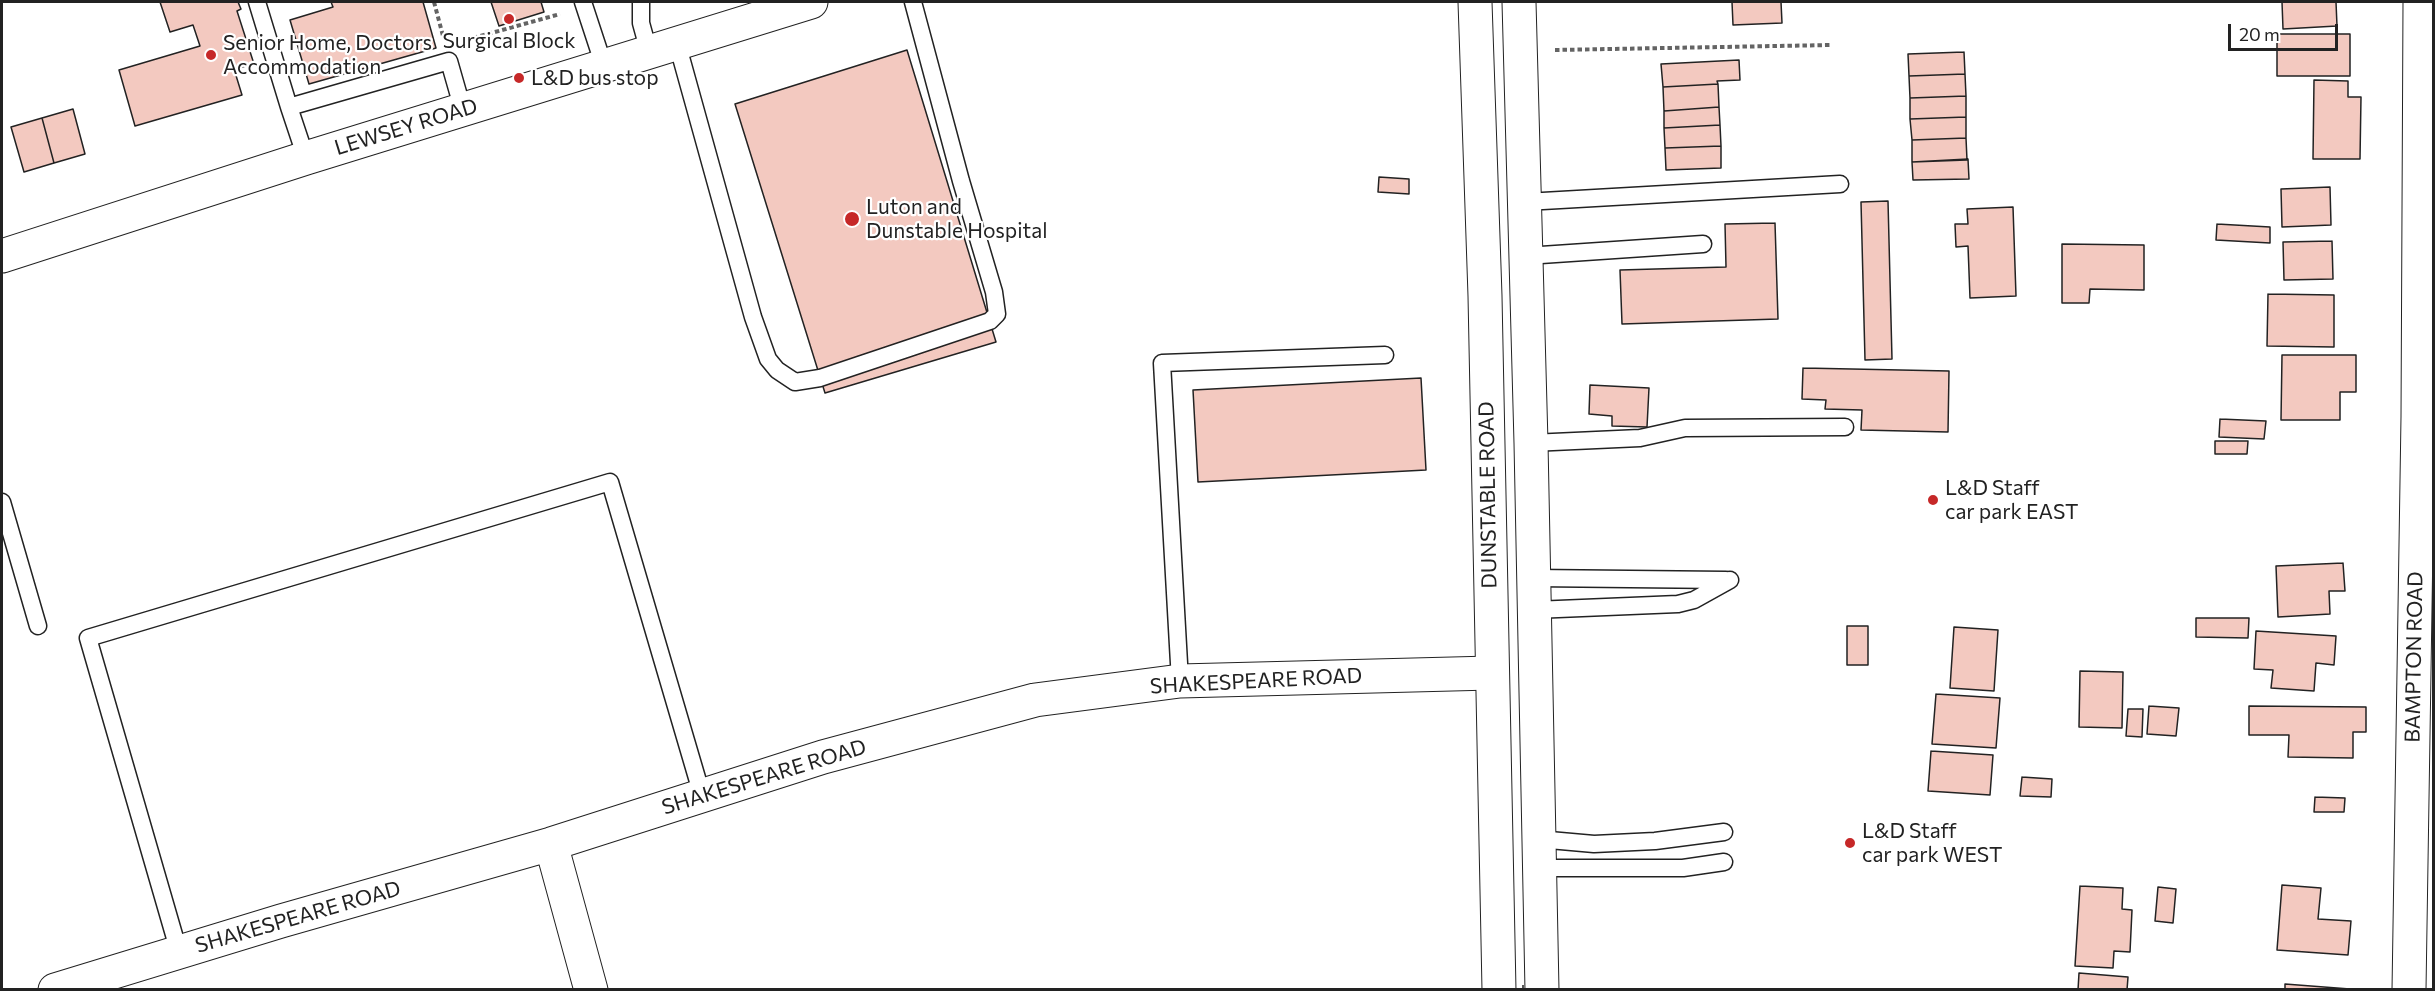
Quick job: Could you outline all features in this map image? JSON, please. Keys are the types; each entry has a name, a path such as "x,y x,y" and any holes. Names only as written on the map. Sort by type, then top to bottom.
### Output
{"street":[{"name":"LEWSEY ROAD","path":"2,256 663,47 767,8 811,2"},
{"name":"DUNSTABLE ROAD","path":"1475,2 1485,307 1499,990"},
{"name":"DUNSTABLE ROAD","path":"1520,2 1542,990"},
{"name":"BAMPTON ROAD","path":"2409,990 2426,417 2420,2"},
{"name":"SHAKESPEARE ROAD","path":"55,990 551,844 823,757 1035,700 1180,681 1491,673"},
{"path":"551,844 591,990"}],"lane":[{"path":"256,2 306,158"},
{"path":"641,2 641,23 663,47 768,359 777,370 795,382 820,378 990,321 997,314 994,292 961,181 913,2"},
{"path":"584,4 604,66"},
{"path":"289,107 447,54 463,110"},
{"path":"1525,202 1840,184"},
{"path":"1526,256 1703,244"},
{"path":"1180,681 1162,363 1385,355"},
{"path":"1531,443 1640,438 1685,428 1845,427"},
{"path":"179,952 88,638 610,482 702,795"},
{"path":"2,502 38,626"},
{"path":"1533,578 1730,580 1694,600 1678,604 1534,610"},
{"path":"1538,854 1594,844 1655,841 1724,832"},
{"path":"1538,854 1683,868 1724,862"}],"path":[{"path":"434,2 447,54 584,4"},
{"path":"1549,50 1831,45"}],"building":[{"name":"Senior Home, Doctors Accommodation","path":"160,2 238,2 241,9 237,11 254,64 234,69 242,95 135,126 119,70 200,46 193,25 170,32"},
{"path":"331,2 423,2 436,48 309,84 290,20 333,7"},
{"name":"Surgical Block","path":"491,2 541,2 544,12 499,26"},
{"path":"1732,2 1781,2 1782,23 1733,25"},
{"path":"2282,2 2336,2 2337,26 2283,29"},
{"path":"2277,34 2350,34 2350,76 2277,76"},
{"path":"907,50 996,342 825,393 735,104"},
{"path":"1964,52 1965,74 1909,76 1908,54"},
{"path":"1739,60 1740,80 1717,81 1718,84 1663,87 1661,64"},
{"path":"1965,74 1966,96 1910,98 1909,76"},
{"path":"2314,80 2348,81 2348,97 2361,97 2360,159 2313,159"},
{"path":"1718,84 1719,107 1664,111 1663,87"},
{"path":"1966,96 1966,117 1910,119 1910,98"},
{"path":"1719,107 1720,125 1664,128 1664,111"},
{"path":"73,109 85,154 54,163 42,118"},
{"path":"1966,117 1966,138 1912,140 1910,119"},
{"path":"42,118 54,163 24,172 11,127"},
{"path":"1720,125 1721,146 1665,148 1664,128"},
{"path":"1966,138 1967,160 1912,162 1912,140"},
{"path":"1721,146 1721,168 1666,170 1665,148"},
{"path":"1968,159 1969,179 1913,180 1912,162"},
{"path":"1379,177 1409,179 1409,194 1378,192"},
{"path":"2330,187 2331,225 2282,227 2281,189"},
{"path":"1888,201 1892,359 1865,360 1861,202"},
{"path":"2013,207 2016,296 1970,298 1968,246 1956,247 1955,224 1968,224 1967,209"},
{"path":"1775,223 1778,319 1622,324 1620,270 1726,267 1725,224"},
{"path":"2217,224 2270,227 2270,243 2216,240"},
{"path":"2332,241 2333,279 2284,280 2283,242"},
{"path":"2062,244 2144,245 2144,290 2090,289 2089,303 2062,303"},
{"path":"2268,294 2334,295 2334,347 2267,346"},
{"path":"2282,355 2356,355 2356,392 2340,392 2340,420 2281,420"},
{"path":"1803,368 1949,371 1948,432 1861,430 1862,410 1825,409 1826,400 1802,399"},
{"path":"1421,378 1426,470 1198,482 1193,390"},
{"path":"1590,385 1649,388 1647,427 1612,426 1612,416 1589,414"},
{"path":"2220,419 2266,421 2264,439 2219,437"},
{"path":"2215,441 2248,441 2247,454 2215,454"},
{"path":"2343,563 2345,591 2329,591 2330,614 2278,617 2276,566"},
{"path":"2196,618 2249,618 2248,638 2196,637"},
{"path":"1847,626 1868,626 1868,665 1847,665"},
{"path":"1954,627 1998,630 1994,691 1950,688"},
{"path":"2256,631 2336,636 2334,665 2316,663 2314,691 2271,688 2273,670 2254,669"},
{"path":"2080,671 2123,672 2122,728 2079,727"},
{"path":"1936,694 2000,698 1996,748 1932,744"},
{"path":"2149,706 2179,708 2176,736 2147,734"},
{"path":"2249,706 2366,707 2366,732 2353,732 2353,758 2288,757 2289,735 2249,735"},
{"path":"2128,709 2143,709 2142,737 2126,736"},
{"path":"1931,751 1993,755 1990,795 1928,791"},
{"path":"2022,777 2052,779 2051,797 2020,796"},
{"path":"2315,797 2345,798 2344,812 2314,812"},
{"path":"2282,885 2321,888 2318,919 2351,921 2348,955 2277,950"},
{"path":"2080,886 2123,888 2122,909 2132,910 2130,952 2114,951 2113,968 2075,966"},
{"path":"2158,887 2176,889 2173,923 2155,921"},
{"path":"2079,973 2128,977 2127,990 2078,990"},
{"path":"2285,984 2350,989 2350,990 2285,990"}],"fence":[{"path":"1523,985 1523,990"}],"place":[{"name":"Surgical Block","path":"509,19"},
{"name":"Senior Home, Doctors Accommodation","path":"211,55"},
{"name":"L&D bus stop","path":"519,78"},
{"name":"Luton and Dunstable Hospital","path":"852,219"},
{"name":"L&D Staff car park EAST","path":"1933,500"},
{"name":"L&D Staff car park WEST","path":"1850,843"}]}
